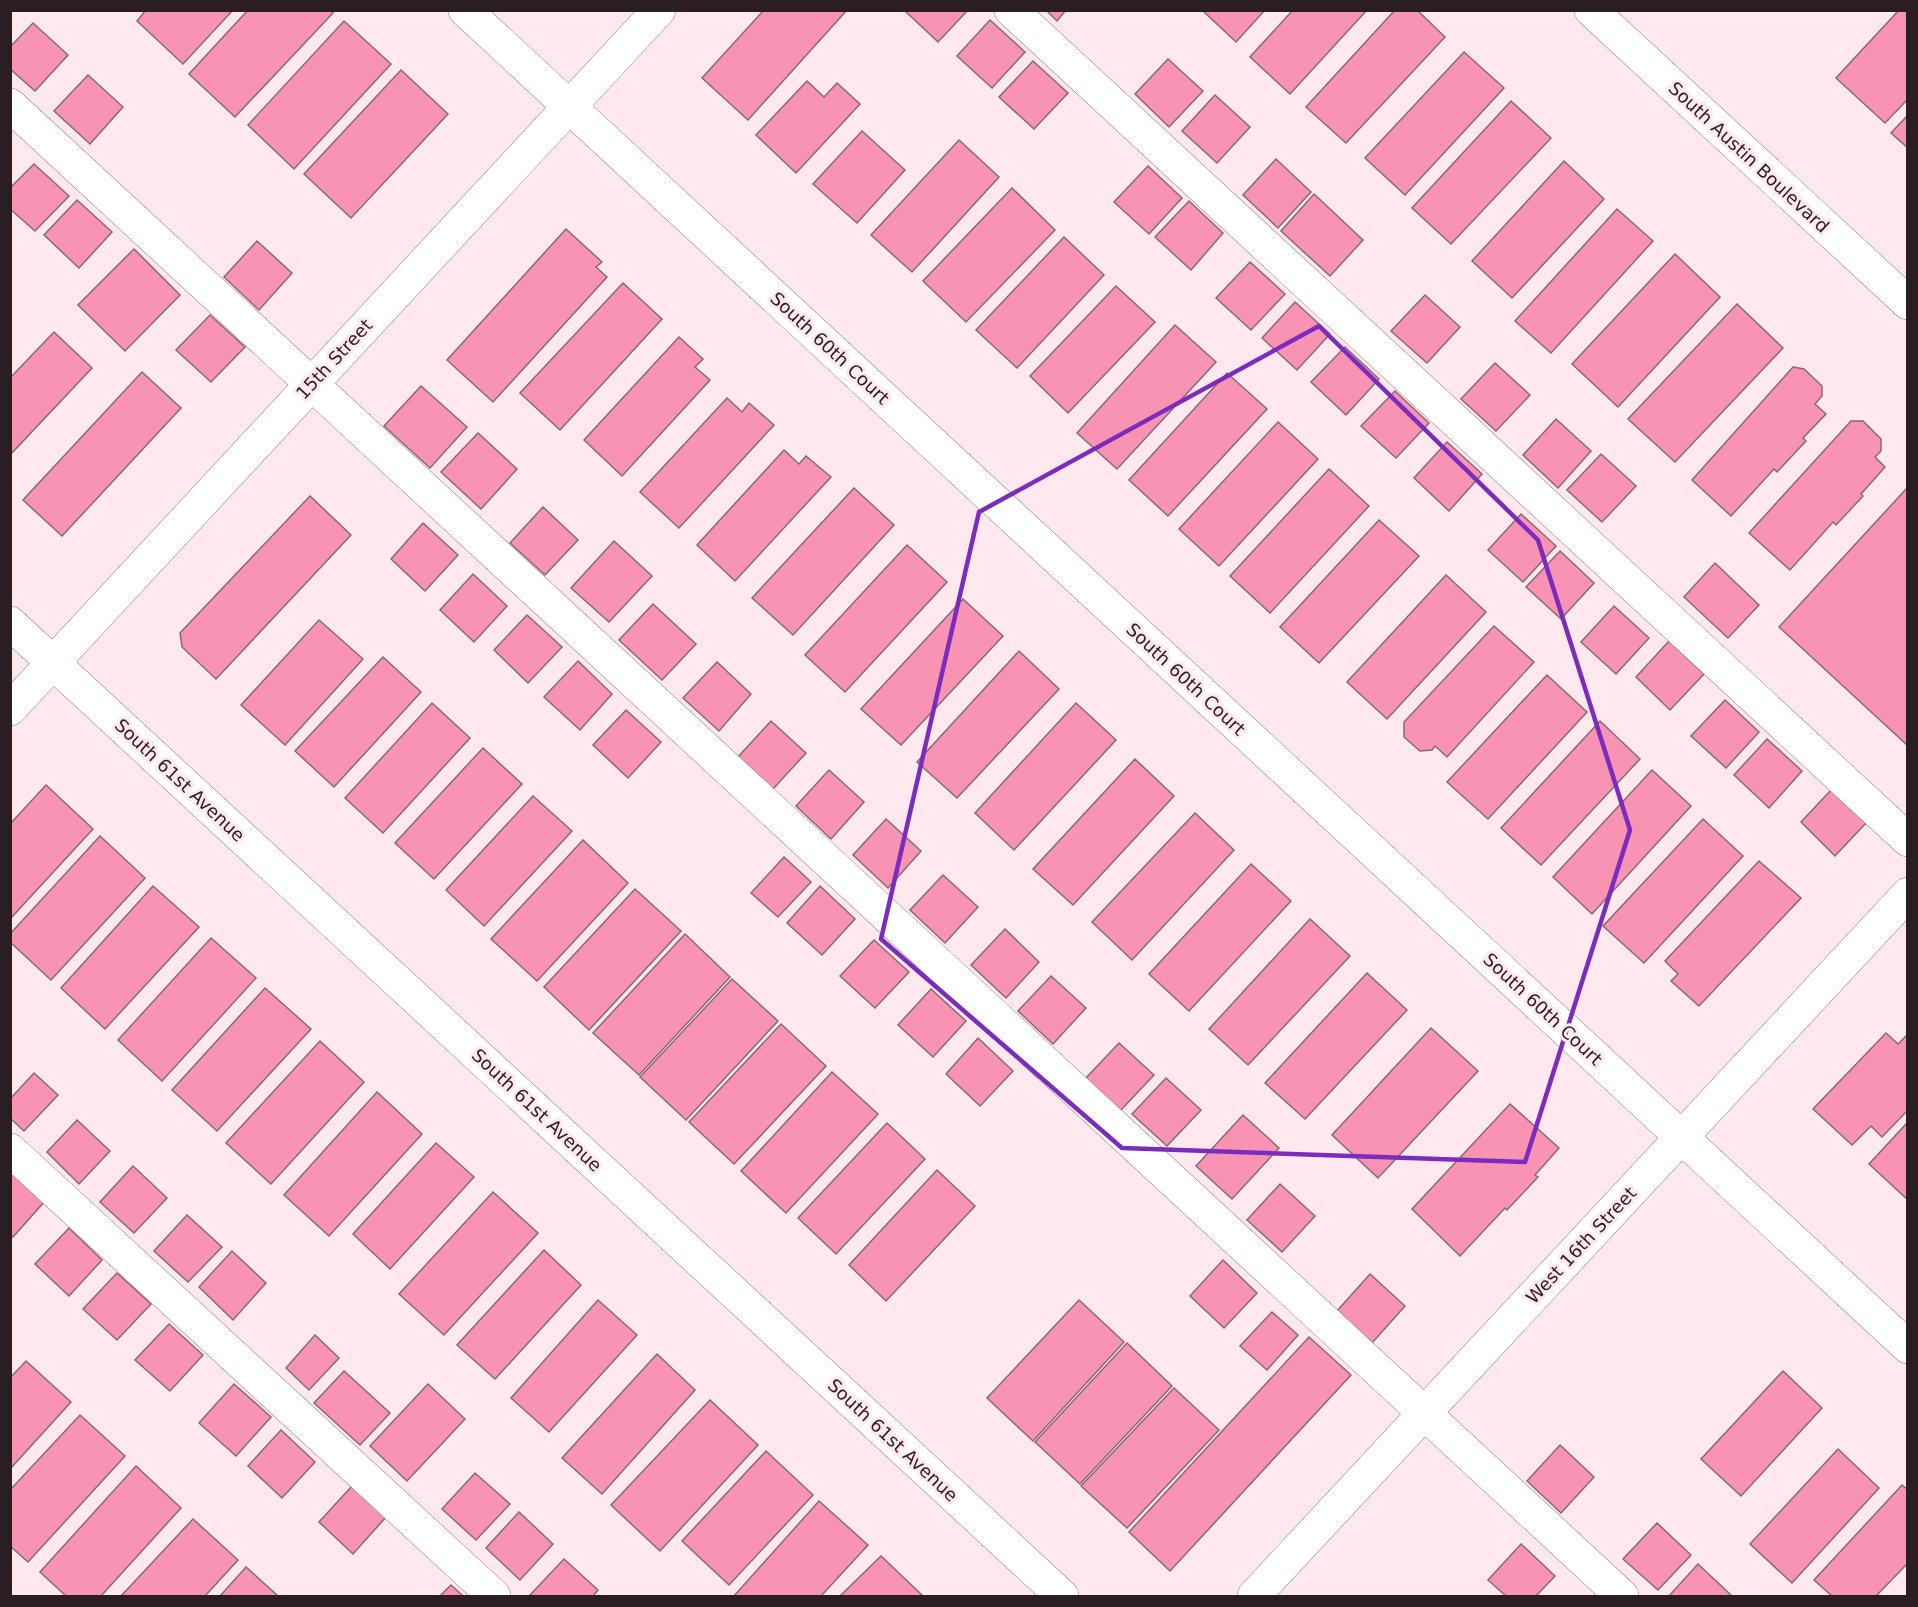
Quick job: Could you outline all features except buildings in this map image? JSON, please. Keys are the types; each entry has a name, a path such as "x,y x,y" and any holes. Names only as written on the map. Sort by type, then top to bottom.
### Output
{"street":[{"name":"South 60th Court","path":"465,10 1908,1347"},
{"name":"15th Street","path":"10,708 659,10"},
{"path":"1011,10 1908,840"},
{"name":"South Austin Boulevard","path":"1591,10 1908,303"},
{"path":"10,105 1622,1596"},
{"name":"South 61st Avenue","path":"10,623 1062,1596"},
{"name":"West 16th Street","path":"1254,1596 1908,894"},
{"path":"10,1150 494,1596"}],"highlighted area":[{"path":"1319,326 1538,540 1630,830 1525,1162 1122,1148 881,939 979,512"}]}
